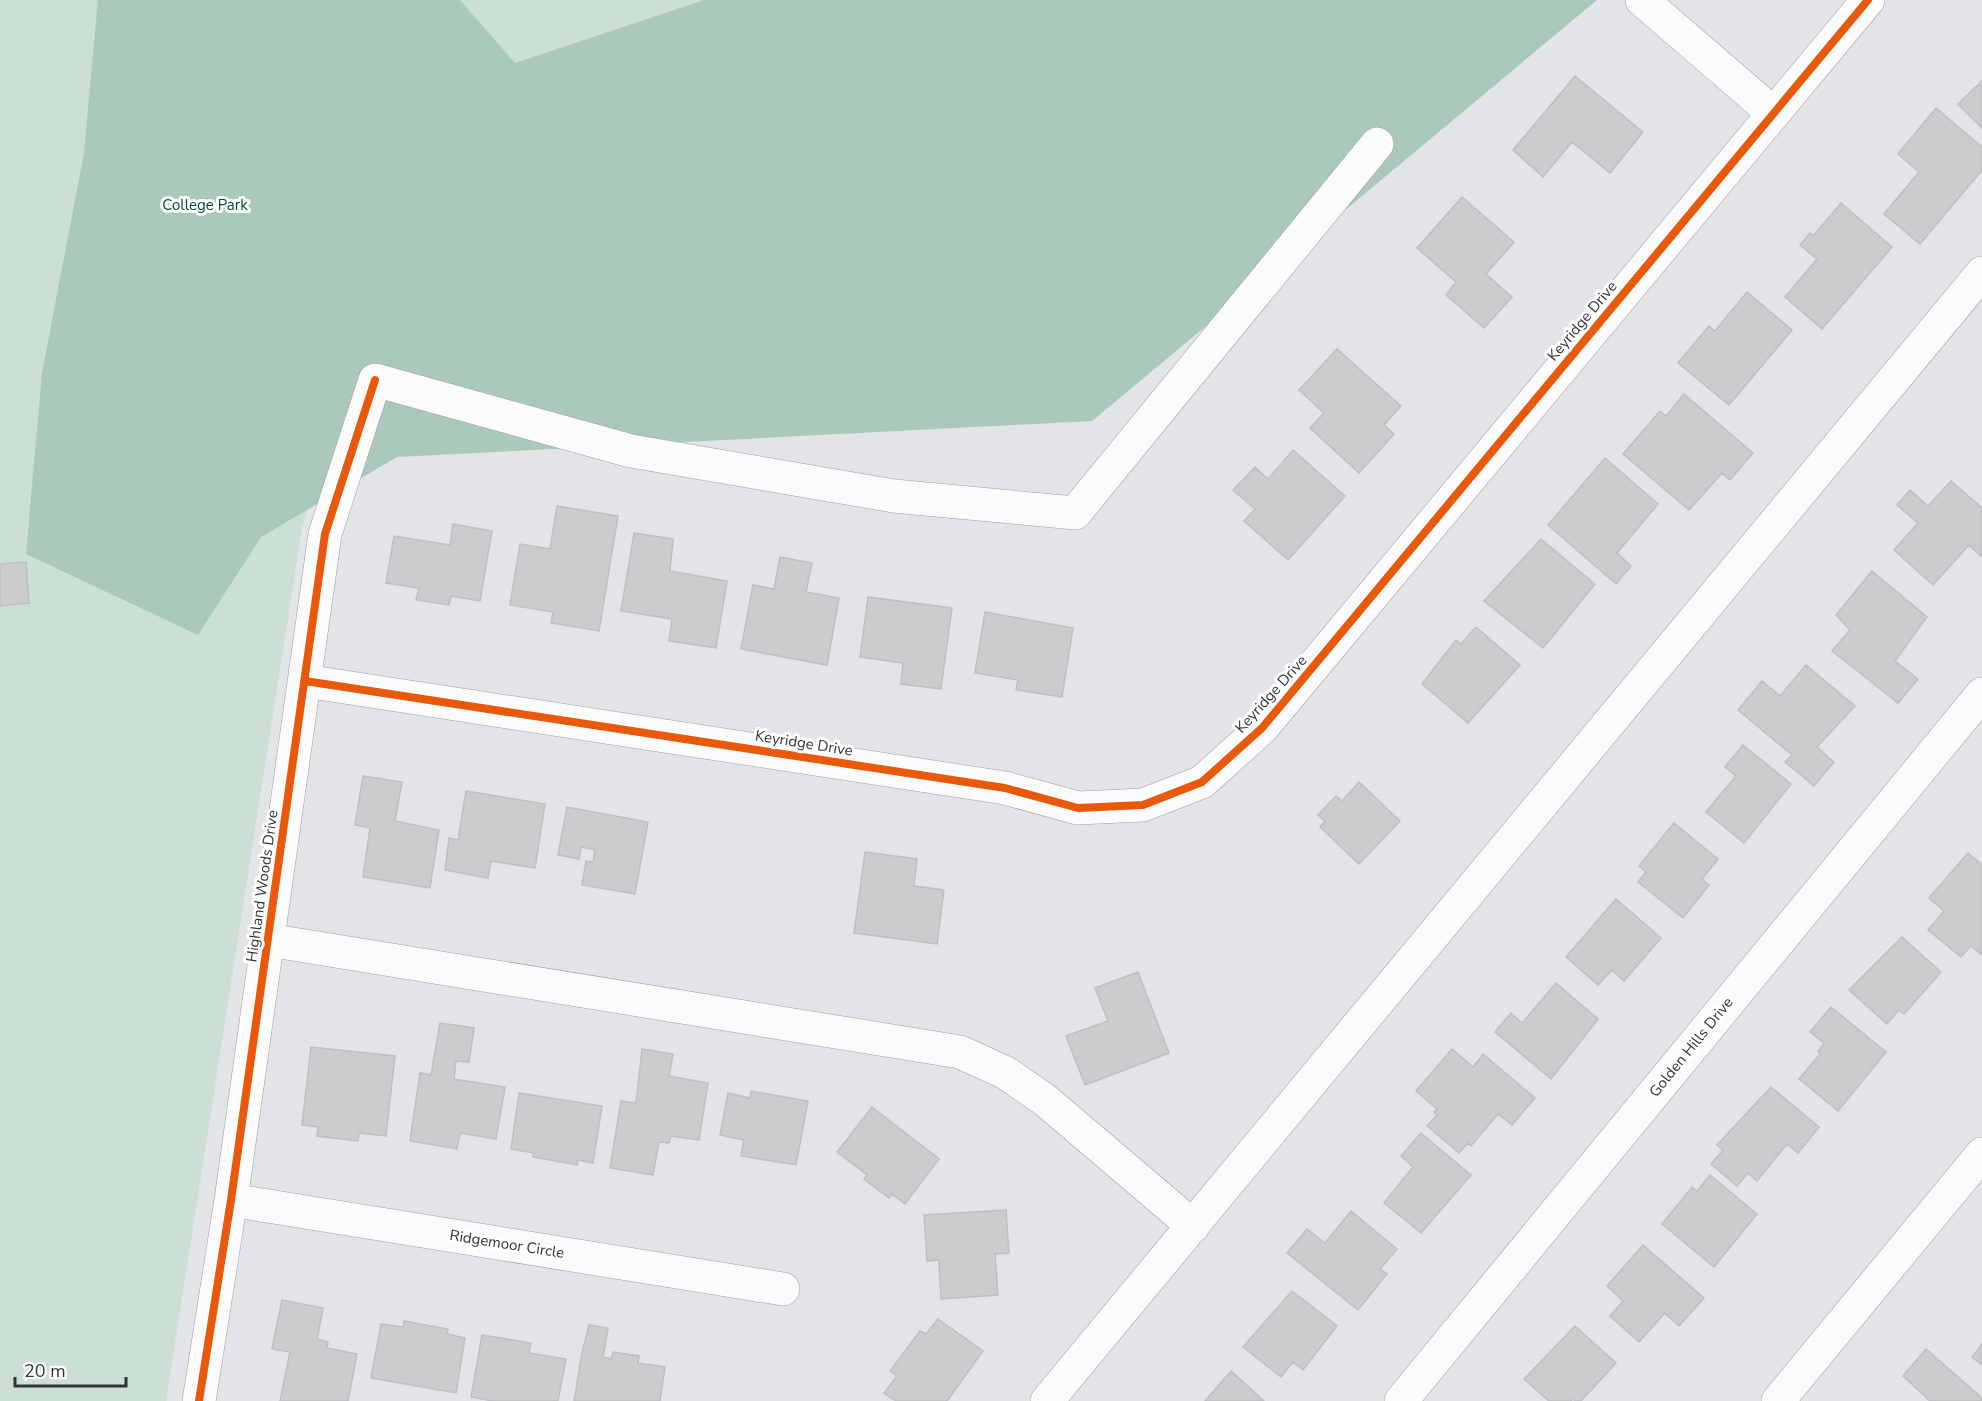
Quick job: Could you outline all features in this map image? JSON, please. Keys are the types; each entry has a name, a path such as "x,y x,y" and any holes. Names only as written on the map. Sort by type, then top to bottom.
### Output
{"street":[{"path":"1642,0 1773,113"},
{"name":"Keyridge Drive","path":"305,681 1005,788 1078,808 1143,805 1202,782 1262,728 1868,0"},
{"name":"Highland Woods Drive","path":"199,1401 231,1200 325,534 375,380 631,451 894,496 1075,513 1377,144"},
{"path":"1047,1401 1982,273"},
{"name":"Golden Hills Drive","path":"1401,1401 1982,694"},
{"path":"268,940 960,1052 1006,1073 1045,1100 1193,1226"},
{"path":"1778,1401 1982,1154"},
{"name":"Ridgemoor Circle","path":"231,1200 783,1289"}],"green space":[{"name":"College Park","path":"0,0 704,0 515,64 353,359 302,528 166,1401 0,1401"},
{"path":"98,0 460,0 515,63 704,0 1597,0 1092,421 397,457 261,537 198,635 26,554 42,373 84,153"}],"building":[{"path":"1575,76 1643,132 1610,173 1572,142 1543,177 1513,150"},
{"path":"1982,81 1982,128 1958,104"},
{"path":"1936,108 1982,147 1982,170 1920,244 1884,214 1919,172 1898,154"},
{"path":"1462,197 1514,242 1486,274 1512,297 1484,328 1446,295 1456,282 1417,248"},
{"path":"1841,203 1892,247 1822,329 1785,297 1817,259 1800,245 1810,233 1813,236"},
{"path":"1747,292 1792,330 1729,405 1678,363 1709,326 1715,331"},
{"path":"1337,349 1401,406 1384,425 1394,434 1359,473 1310,428 1324,413 1299,390"},
{"path":"1684,394 1753,453 1730,480 1722,473 1689,510 1623,454 1660,411 1666,416"},
{"path":"1293,450 1345,496 1288,560 1244,521 1255,509 1233,490 1255,467 1268,479"},
{"path":"1605,458 1658,504 1617,553 1631,566 1616,584 1548,525"},
{"path":"1951,481 1982,508 1982,557 1969,545 1933,585 1894,550 1918,523 1897,505 1910,490 1928,506"},
{"path":"557,506 618,516 599,631 551,623 553,612 510,605 520,544 550,549"},
{"path":"453,524 492,531 480,601 451,596 449,605 416,600 419,588 386,583 394,536 450,545"},
{"path":"634,533 673,539 670,571 727,581 716,648 669,641 672,619 621,611"},
{"path":"1541,539 1595,584 1543,648 1484,601"},
{"path":"780,557 812,563 806,592 839,598 827,665 741,649 753,585 774,589"},
{"path":"26,562 29,603 0,606 0,564"},
{"path":"1872,571 1927,617 1895,661 1918,679 1898,703 1832,651 1850,630 1836,615"},
{"path":"868,597 952,608 941,689 901,684 903,663 860,657"},
{"path":"985,612 1073,628 1062,697 1016,690 1018,680 975,673"},
{"path":"1476,627 1520,665 1468,723 1422,684 1456,640 1461,644"},
{"path":"1806,665 1855,706 1817,747 1834,762 1814,786 1785,762 1792,755 1738,710 1762,681 1780,696"},
{"path":"1743,745 1791,784 1744,843 1706,812 1736,776 1725,767"},
{"path":"363,776 402,782 395,821 439,830 430,888 363,877 370,828 355,825"},
{"path":"1359,782 1400,821 1359,864 1320,827 1325,821 1318,815 1336,796 1342,801"},
{"path":"466,791 545,804 535,868 491,861 488,878 445,870 449,838 458,840"},
{"path":"567,807 648,822 635,894 582,885 586,861 593,862 595,850 581,847 579,859 558,855"},
{"path":"1674,823 1718,859 1702,879 1709,885 1683,918 1638,882 1646,872 1639,866"},
{"path":"865,852 917,859 914,886 944,890 937,944 854,933"},
{"path":"1968,853 1982,865 1982,955 1971,946 1961,957 1928,930 1944,911 1929,898"},
{"path":"1616,899 1661,938 1624,981 1612,970 1598,985 1566,957"},
{"path":"1902,937 1941,972 1904,1014 1899,1010 1887,1024 1849,990"},
{"path":"1138,972 1169,1053 1085,1085 1066,1036 1108,1021 1095,988"},
{"path":"1556,983 1598,1019 1551,1079 1495,1032 1511,1013 1522,1023"},
{"path":"1831,1007 1886,1052 1838,1111 1799,1079 1820,1054 1818,1052 1824,1043 1810,1032"},
{"path":"440,1023 474,1028 469,1062 456,1061 454,1079 505,1087 496,1139 460,1133 457,1149 410,1141 420,1073 431,1075"},
{"path":"311,1047 395,1056 386,1136 359,1133 358,1141 317,1136 318,1127 302,1125"},
{"path":"642,1049 673,1054 669,1076 708,1083 699,1140 671,1136 669,1143 659,1142 653,1175 610,1168 621,1101 636,1103"},
{"path":"1452,1049 1473,1067 1483,1054 1535,1098 1512,1125 1498,1114 1471,1146 1468,1143 1459,1153 1427,1126 1437,1115 1434,1112 1437,1109 1416,1091"},
{"path":"1771,1087 1819,1127 1798,1153 1787,1144 1757,1181 1748,1173 1737,1186 1711,1164 1723,1150 1717,1145"},
{"path":"751,1091 808,1101 796,1165 741,1156 744,1140 720,1135 728,1093 750,1098"},
{"path":"519,1093 602,1106 593,1163 578,1160 577,1165 533,1157 534,1153 511,1149"},
{"path":"872,1107 939,1159 905,1204 892,1194 889,1198 864,1179 867,1175 837,1152"},
{"path":"1421,1133 1471,1175 1421,1233 1384,1203 1413,1167 1401,1156"},
{"path":"1710,1175 1757,1214 1714,1267 1662,1224 1692,1187 1697,1191"},
{"path":"1006,1210 1009,1253 995,1254 998,1295 941,1299 939,1260 927,1261 924,1215"},
{"path":"1351,1211 1397,1249 1380,1269 1387,1274 1358,1310 1287,1253 1307,1229 1325,1243"},
{"path":"1643,1245 1704,1298 1679,1326 1665,1313 1639,1342 1610,1316 1623,1301 1607,1286"},
{"path":"1292,1291 1337,1326 1303,1370 1293,1362 1281,1377 1243,1347"},
{"path":"282,1300 323,1308 317,1339 328,1342 327,1348 357,1354 348,1401 280,1401 290,1352 272,1349"},
{"path":"938,1319 983,1351 947,1401 896,1401 884,1393 897,1376 890,1371 920,1331 926,1334"},
{"path":"404,1321 448,1329 447,1334 465,1338 456,1393 371,1378 381,1324 403,1327"},
{"path":"589,1325 608,1328 603,1357 611,1359 613,1352 639,1356 638,1363 665,1367 660,1401 574,1401"},
{"path":"1575,1326 1616,1363 1581,1401 1573,1399 1571,1401 1549,1401 1524,1379"},
{"path":"482,1335 531,1343 529,1353 566,1359 558,1401 493,1401 471,1397"},
{"path":"1982,1344 1982,1365 1972,1357"},
{"path":"1926,1349 1982,1398 1982,1401 1930,1401 1903,1376"},
{"path":"1231,1371 1264,1401 1205,1401"}],"cycle path":[{"path":"305,681 1005,788 1078,808 1143,805 1202,782 1262,728 1868,0"},
{"path":"199,1401 231,1200 325,534 375,380"}]}
